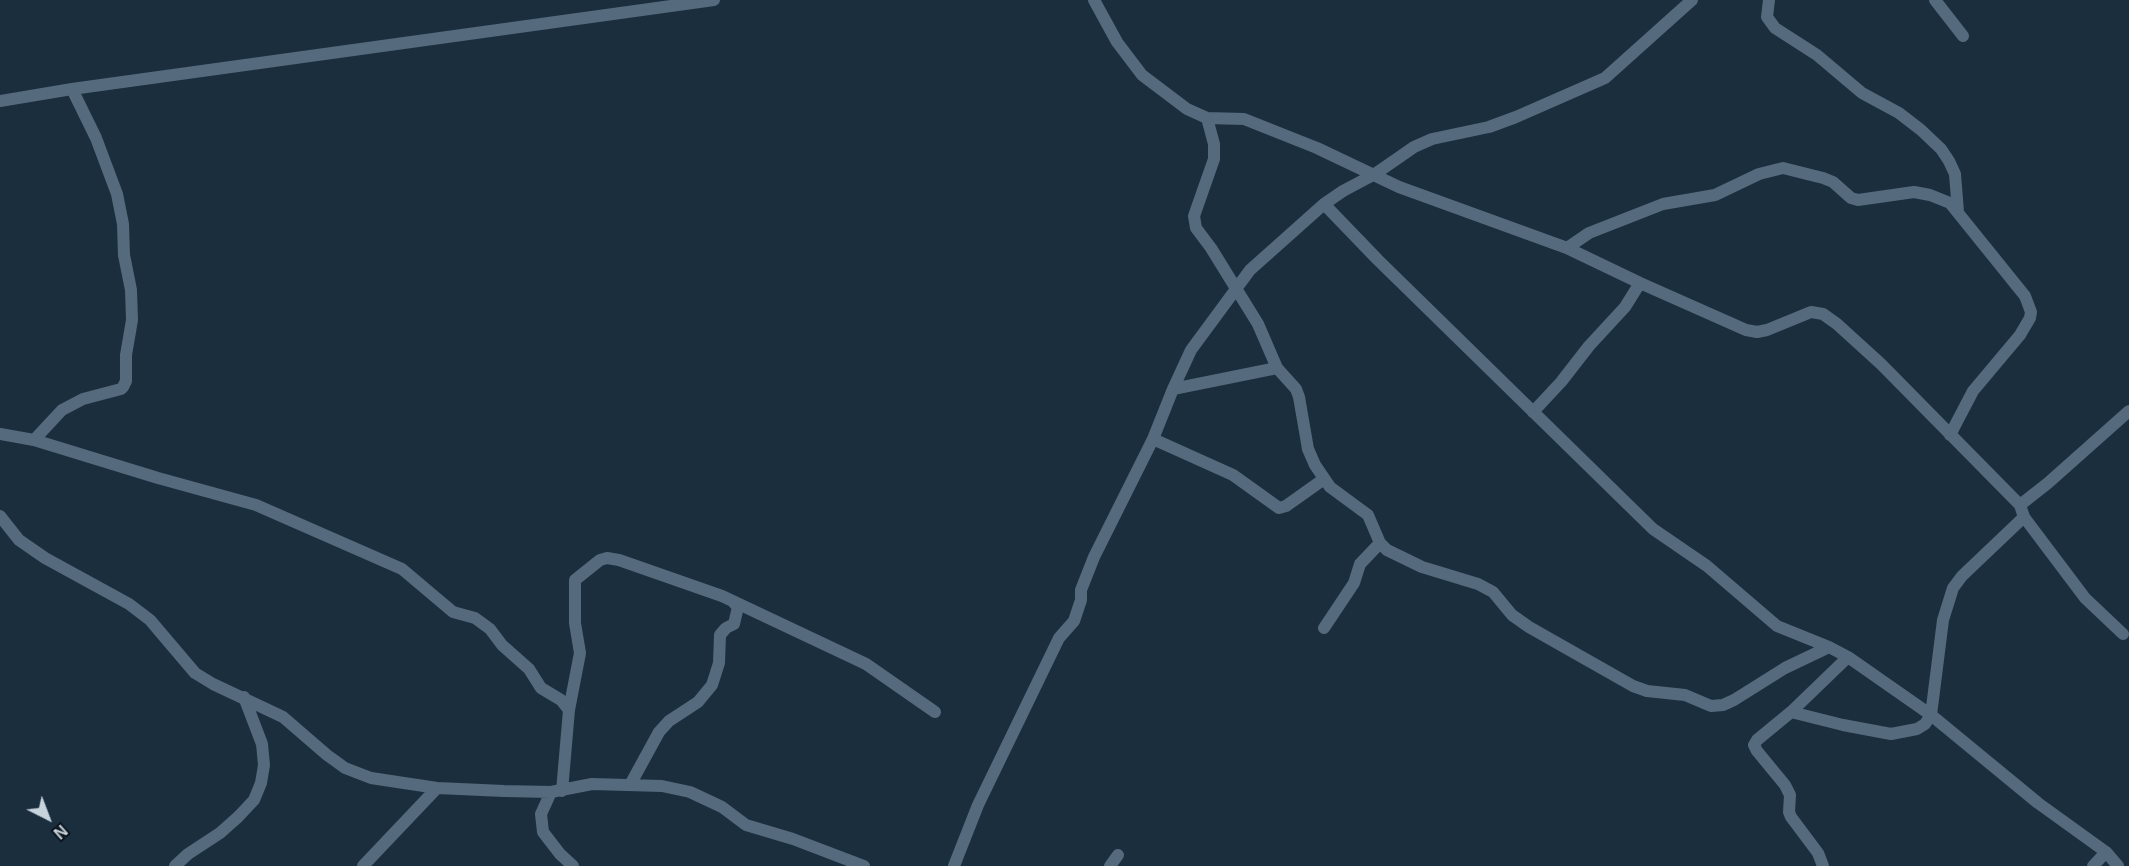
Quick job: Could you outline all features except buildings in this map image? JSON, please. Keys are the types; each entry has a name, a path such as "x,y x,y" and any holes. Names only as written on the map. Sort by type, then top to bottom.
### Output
{"street":[{"path":"0,101 714,0"},
{"path":"1094,0 1117,42 1142,75 1187,109 1207,118 1244,119 1317,148 1399,187 1567,248 1746,330 1757,332 1767,330 1811,312 1823,315 1837,324 1881,364 2022,511 2085,598 2123,634"},
{"path":"954,866 978,805 1056,645 1074,621 1081,600 1081,590 1094,557 1154,439 1191,350 1250,270 1267,252 1324,204 1375,174 1414,147 1432,140 1490,127 1600,81 1692,0"},
{"path":"1769,0 1767,16 1775,28 1817,55 1862,93 1899,113 1941,149 1955,174 1958,212"},
{"path":"1935,0 1963,36"},
{"path":"34,440 62,410 83,399 121,389 126,381 126,355 132,320 131,291 124,255 123,224 117,194 96,138 72,89"},
{"path":"1207,118 1214,144 1214,159 1194,222 1196,228 1258,324 1277,368 1296,389 1308,449 1315,465 1324,479 1341,496 1368,515 1380,543 1394,555 1422,567 1478,584 1493,592 1512,615 1529,627 1633,686 1647,691 1684,695 1711,706 1723,705 1734,700 1785,668 1829,647"},
{"path":"1567,248 1589,233 1663,204 1715,195 1759,174 1783,168 1824,178 1833,182 1851,198 1858,200 1914,192 1930,195 1950,203 2025,296 2031,312 2020,334 1973,391 1950,435"},
{"path":"1324,204 1653,529 1707,566 1777,626 1848,657 1931,715 2038,803 2106,852 2118,866"},
{"path":"1533,412 1625,307 1640,283"},
{"path":"1173,389 1277,368"},
{"path":"1791,712 1843,725 1894,734 1917,729 1925,724 1931,715 1942,620 1953,588 2022,511 2129,411"},
{"path":"0,434 34,440 256,505 402,569 453,612 475,618 490,629 502,645 529,669 541,688 561,700 569,710"},
{"path":"1154,439 1233,475 1279,508 1324,479"},
{"path":"0,516 19,540 45,558 129,604 150,620 195,673 283,717 345,768 371,778 436,788 556,791 592,784 662,786 690,792 722,807 746,825 793,839 864,866"},
{"path":"1324,628 1354,583 1360,564 1380,543"},
{"path":"573,866 560,854 543,832 541,814 556,791 580,653 575,622 575,580 600,560 607,558 619,560 722,596 866,664 935,712"},
{"path":"630,785 658,732 669,721 698,702 712,685 718,663 720,635 734,624 738,608 734,603"},
{"path":"1823,866 1818,853 1791,817 1790,795 1785,785 1756,752 1754,745 1848,657"},
{"path":"175,866 238,817 254,800 261,783 264,765 262,744 244,698"},
{"path":"363,866 436,788"},
{"path":"2093,866 2106,852"}]}
